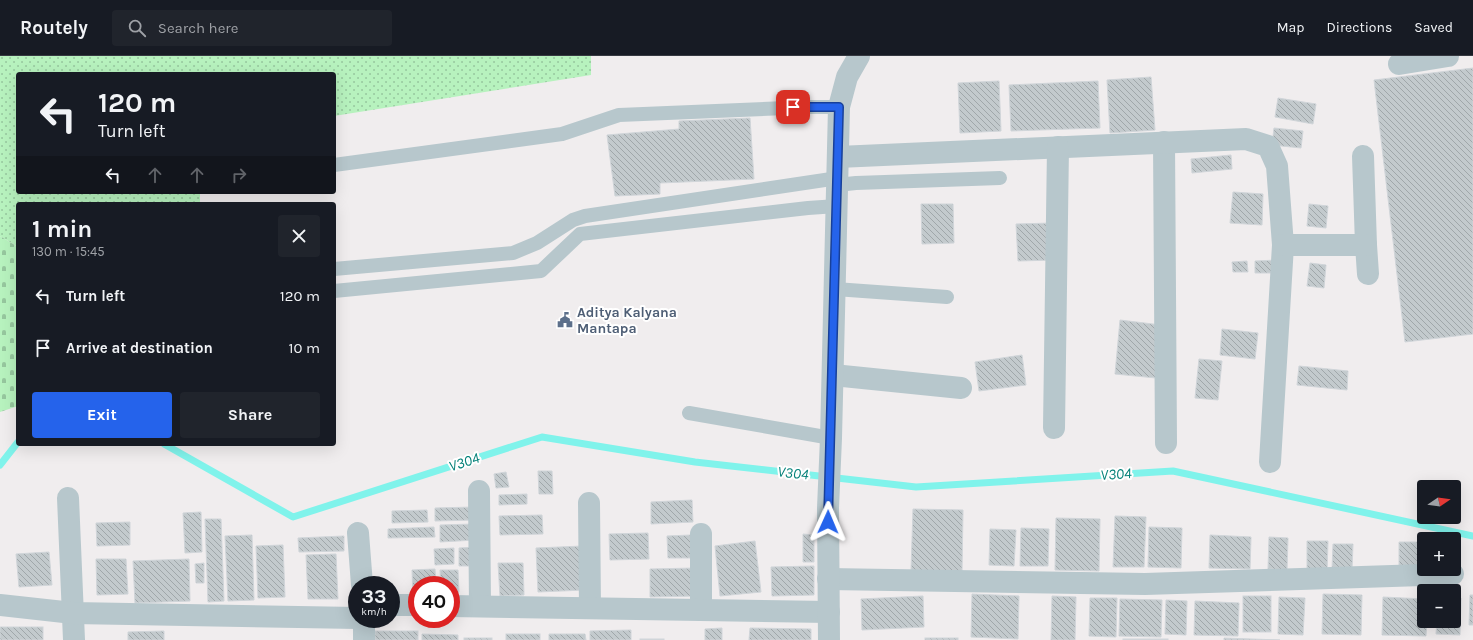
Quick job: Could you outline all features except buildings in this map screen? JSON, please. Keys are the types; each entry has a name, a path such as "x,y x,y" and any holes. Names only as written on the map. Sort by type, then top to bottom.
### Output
{"street":[{"path":"829,640 828,508 833,375 839,107 847,77 859,56"},
{"path":"1399,64 1448,56"},
{"path":"838,181 1058,147 1246,139 1268,146 1276,166 1283,245 1270,462"},
{"path":"1164,142 1166,443"},
{"path":"1054,428 1058,147"},
{"path":"1363,156 1368,274"},
{"path":"1283,245 1366,245"},
{"path":"833,375 961,388"},
{"path":"479,491 480,606"},
{"path":"68,498 74,640"},
{"path":"589,503 590,608"},
{"path":"358,533 361,576"},
{"path":"701,534 701,610"},
{"path":"828,579 1145,584 1417,575"},
{"path":"0,605 72,613 348,618"},
{"path":"460,606 828,612"},
{"path":"364,628 364,640"}],"lane":[{"path":"336,164 562,134 619,115 839,107"},
{"path":"336,269 513,253 537,243 573,220 585,216 838,181 856,183 1000,178"},
{"path":"336,290 541,271 580,234 808,208 838,181"},
{"path":"835,289 947,297"},
{"path":"689,413 831,445"}],"green space":[{"path":"0,56 591,56 591,75 336,116 336,72 16,72 16,194 200,194 200,202 16,202 16,246 0,236"},
{"path":"0,236 16,246 16,407 0,412"}],"waterway":[{"name":"V304","path":"168,446 293,517 542,437 695,462 916,487 1173,471 1473,536"},
{"name":"V304","path":"0,465 16,445"}],"place":[{"name":"Aditya Kalyana Mantapa","path":"565,320"}],"route":[{"path":"793,107 839,107 828,522"}]}
